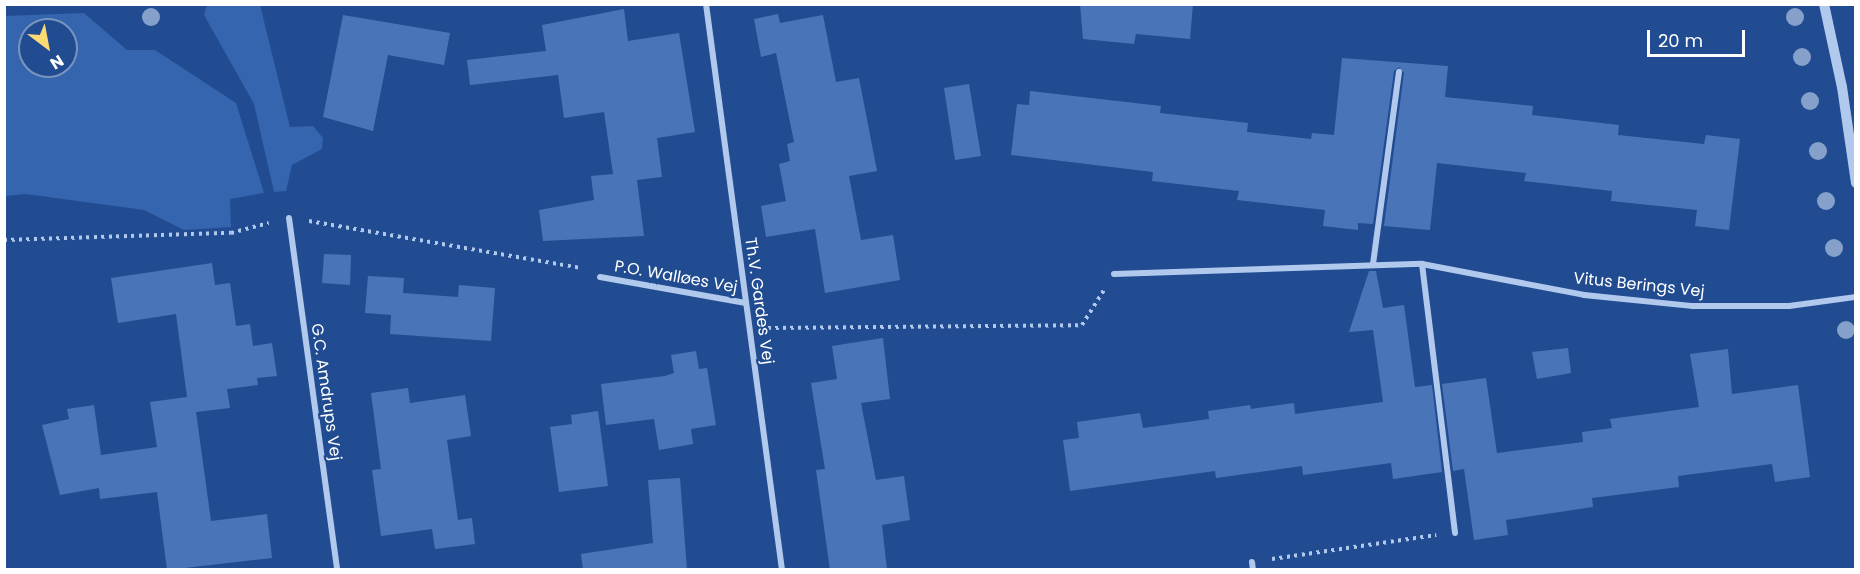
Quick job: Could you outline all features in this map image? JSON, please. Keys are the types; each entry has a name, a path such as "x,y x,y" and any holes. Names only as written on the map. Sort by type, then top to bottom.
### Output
{"street":[{"name":"Th.V. Gardes Vej","path":"706,4 782,570"},
{"path":"1824,4 1856,183"},
{"path":"1373,264 1399,72"},
{"name":"G.C. Amdrups Vej","path":"289,218 337,570"},
{"path":"1422,264 1455,533"},
{"name":"Vitus Berings Vej","path":"1114,274 1422,264 1584,295 1693,306 1789,306 1856,297"},
{"name":"P.O. Walløes Vej","path":"600,277 746,303"}],"path":[{"path":"4,240 231,233 289,218 594,270 600,277"},
{"path":"749,328 1082,325 1114,274"},
{"path":"1253,566 1455,533"}],"shaded area":[{"path":"207,5 260,5 290,127 313,126 323,138 322,149 292,165 286,191 274,192 254,104 204,15"},
{"path":"84,13 127,50 155,50 236,103 264,193 230,199 231,227 184,230 144,210 26,194 5,196 5,16"}],"building":[{"path":"1080,4 1193,4 1190,39 1136,34 1134,44 1083,39"},
{"path":"624,9 628,41 679,33 695,132 657,138 662,177 637,180 644,236 543,241 539,210 594,200 591,176 613,174 604,112 564,118 558,75 470,85 467,60 546,51 542,25"},
{"path":"778,14 780,23 823,15 836,82 859,78 877,171 849,176 861,240 893,235 900,280 825,293 815,229 766,237 761,206 786,201 779,164 790,161 787,144 794,142 776,53 761,57 754,19"},
{"path":"343,15 450,33 444,65 388,55 373,131 323,117"},
{"path":"1342,58 1448,66 1445,97 1533,106 1532,115 1619,125 1618,135 1704,144 1706,135 1740,139 1729,230 1695,226 1697,210 1611,201 1612,191 1524,181 1526,173 1437,163 1430,230 1384,226 1404,73 1399,67 1394,71 1373,224 1358,223 1358,230 1323,226 1325,210 1237,200 1239,191 1152,181 1153,172 1011,155 1017,104 1029,105 1030,91 1161,106 1160,113 1248,123 1247,132 1311,139 1312,133 1334,135"},
{"path":"969,84 981,156 955,160 944,88"},
{"path":"324,254 351,255 350,285 322,283"},
{"path":"212,263 215,285 230,283 236,326 250,324 253,346 272,343 277,376 257,378 258,385 227,389 230,408 196,412 211,521 267,514 272,558 167,570 157,492 100,499 99,488 60,495 42,425 69,419 67,409 94,405 101,455 157,447 150,402 187,397 176,314 118,323 111,278"},
{"path":"1369,271 1376,271 1383,308 1404,305 1415,387 1432,385 1442,472 1393,479 1391,463 1303,475 1302,466 1216,478 1215,471 1070,491 1063,440 1079,438 1077,422 1140,413 1143,428 1209,419 1208,411 1250,405 1251,409 1294,403 1295,414 1383,402 1373,330 1349,332"},
{"path":"368,276 404,278 403,293 458,297 459,285 495,288 491,341 390,334 391,315 365,313"},
{"path":"883,338 890,399 861,403 876,480 904,476 910,520 882,525 887,570 830,570 816,470 825,469 811,383 837,379 832,346"},
{"path":"1568,348 1571,373 1537,379 1532,352"},
{"path":"1728,349 1732,394 1798,385 1810,477 1775,482 1772,464 1678,476 1679,487 1592,498 1593,507 1506,520 1508,535 1474,540 1464,469 1453,471 1442,384 1486,378 1497,453 1583,442 1582,432 1612,428 1610,419 1699,407 1690,354"},
{"path":"696,351 699,369 707,368 716,425 691,429 693,444 659,450 654,419 606,425 601,384 674,373 671,355"},
{"path":"408,388 410,403 465,395 471,436 447,440 458,520 472,518 475,544 435,549 432,529 381,536 372,470 381,469 371,393"},
{"path":"598,411 608,486 559,492 550,427 572,424 571,415"},
{"path":"680,478 687,570 583,570 581,554 653,543 648,480"}]}
